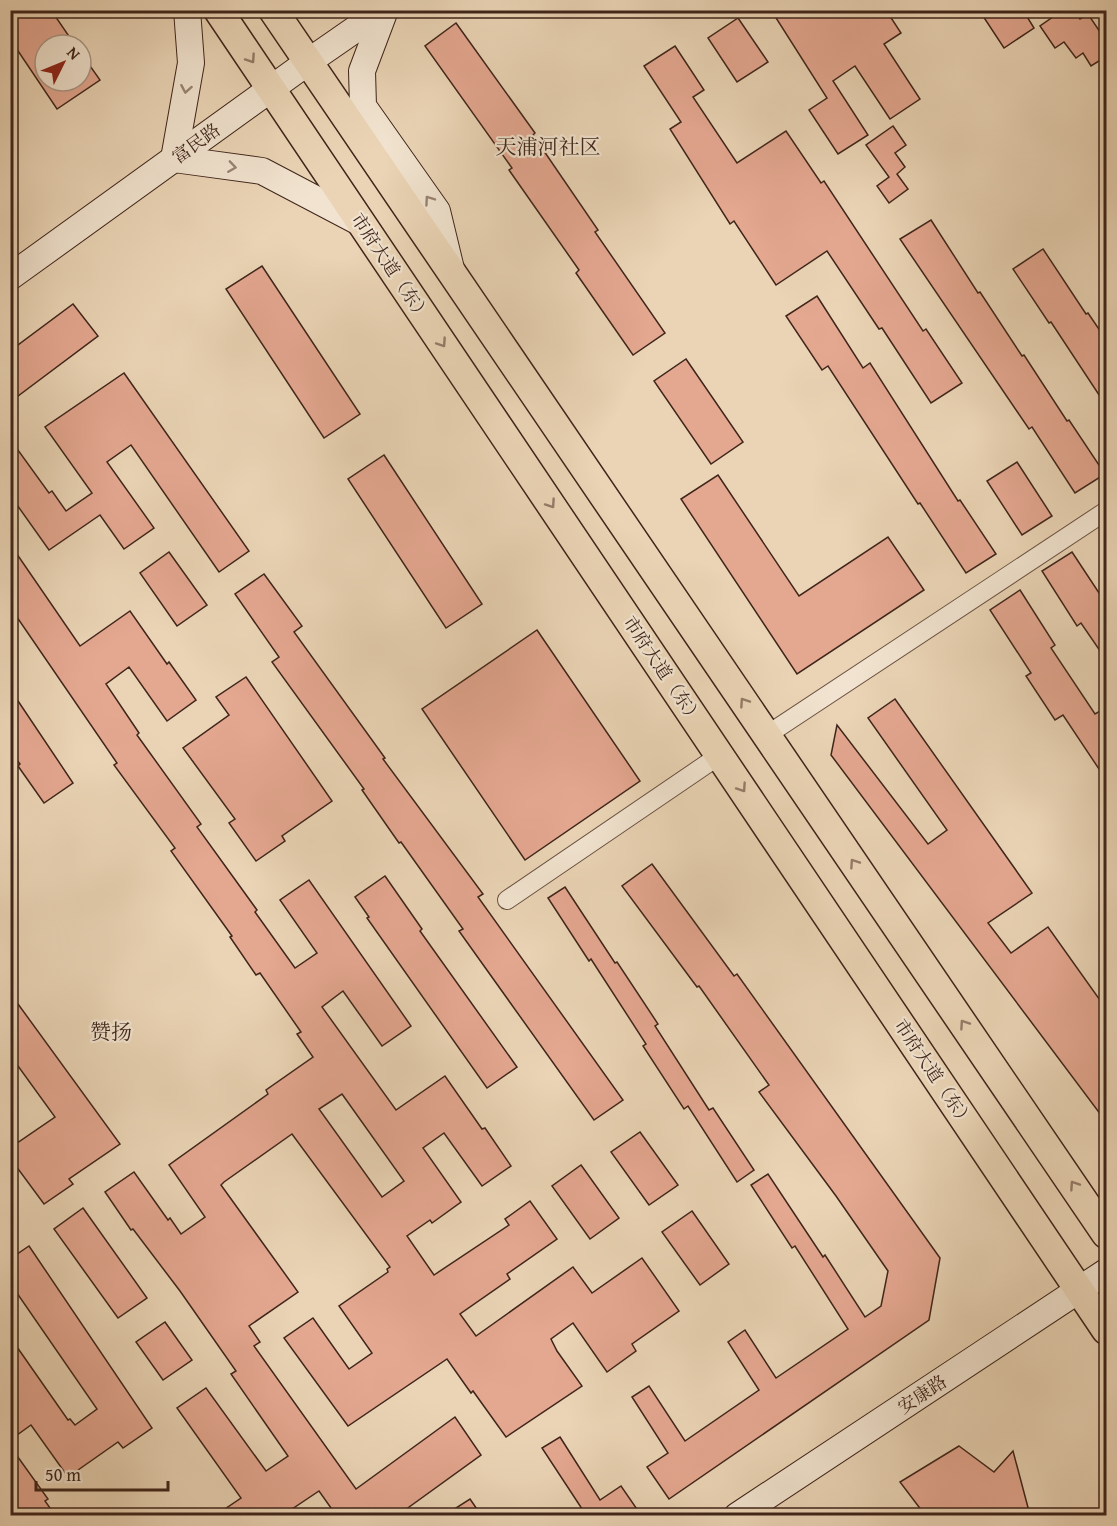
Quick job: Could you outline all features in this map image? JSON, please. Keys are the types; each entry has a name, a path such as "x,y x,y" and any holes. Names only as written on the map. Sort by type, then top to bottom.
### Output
{"main road":[{"name":"市府大道（东）","path":"218,10 1107,1330"},
{"path":"273,10 1107,1234"}],"street":[{"path":"187,10 191,63 174,159 262,171 361,223"},
{"path":"384,10 362,70 363,105 437,211 453,275"},
{"name":"富民路","path":"10,277 271,88 384,10"},
{"path":"767,735 1107,511"},
{"path":"507,900 720,755"},
{"name":"安康路","path":"737,1515 1107,1272"}],"building":[{"path":"10,10 51,10 67,33 33,33 33,73 10,39"},
{"path":"771,10 886,10 901,33 884,44 920,99 890,119 855,66 833,81 868,135 838,154 809,110 827,98"},
{"path":"979,10 1023,10 1034,28 1004,48"},
{"path":"1063,10 1074,10 1080,19 1088,14 1100,32 1107,27 1107,56 1091,66 1083,53 1076,58 1064,42 1055,48 1040,26"},
{"path":"738,18 768,62 737,82 708,38"},
{"path":"456,23 535,133 533,135 598,230 595,232 665,333 633,355 576,273 579,270 509,170 512,168 425,46"},
{"path":"675,46 704,90 693,97 737,163 786,131 821,183 824,181 923,331 926,329 962,383 931,403 882,328 879,329 827,251 776,285 734,221 730,224 670,129 681,122 644,66"},
{"path":"93,70 100,80 93,85"},
{"path":"46,93 81,93 57,109"},
{"path":"893,126 906,145 895,153 905,167 897,174 908,189 889,203 877,186 889,177 866,145"},
{"path":"931,220 978,293 980,292 1105,474 1075,493 1032,427 1029,429 900,239"},
{"path":"1043,249 1086,314 1088,313 1107,341 1107,407 1013,269"},
{"path":"262,266 360,414 324,438 226,289"},
{"path":"817,296 863,368 870,363 958,501 960,500 996,554 966,573 828,366 822,370 786,316"},
{"path":"73,304 98,336 10,402 10,351"},
{"path":"686,359 743,442 711,464 654,381"},
{"path":"124,373 249,551 219,572 131,445 107,462 154,528 124,549 100,515 49,550 10,495 10,439 49,493 52,491 66,511 92,493 45,427"},
{"path":"384,455 482,604 446,628 348,479"},
{"path":"1017,462 1052,516 1022,535 987,481"},
{"path":"718,475 799,596 888,537 924,590 797,674 681,499"},
{"path":"10,544 80,646 130,611 167,664 169,662 196,700 167,721 129,667 106,684 139,733 137,735 201,824 197,827 257,910 255,912 295,968 317,953 280,900 309,880 411,1026 382,1046 343,991 322,1007 396,1110 445,1076 511,1166 482,1186 444,1133 423,1148 461,1202 432,1223 430,1220 407,1236 434,1275 509,1225 505,1219 530,1201 557,1239 507,1274 510,1279 460,1314 476,1336 573,1267 592,1293 642,1258 679,1311 632,1344 636,1351 607,1372 573,1323 551,1339 582,1386 506,1437 447,1359 348,1426 284,1338 313,1318 349,1369 372,1353 339,1306 388,1272 387,1269 390,1267 292,1134 224,1182 221,1185 298,1292 249,1326 260,1342 254,1346 356,1489 455,1417 481,1455 398,1515 336,1515 319,1491 283,1515 216,1515 241,1498 177,1408 206,1388 266,1471 288,1456 231,1374 236,1371 180,1291 133,1229 131,1230 105,1192 134,1172 168,1220 170,1218 181,1234 205,1217 169,1165 268,1094 266,1090 313,1057 297,1034 301,1032 260,973 256,975 230,937 232,936 171,851 175,848 114,765 117,763 10,607","holes":["342,1094 404,1181 382,1197 319,1109"]},
{"path":"169,552 207,605 177,626 140,573"},
{"path":"1072,552 1107,605 1107,661 1081,623 1077,626 1042,571"},
{"path":"264,574 302,626 294,632 385,758 383,759 483,894 478,897 623,1100 594,1120 459,931 463,929 401,842 399,843 362,790 364,789 272,662 279,657 235,594"},
{"path":"1020,590 1055,645 1051,648 1095,714 1107,707 1107,781 1063,715 1055,720 1026,676 1031,673 990,610"},
{"path":"537,630 640,781 525,860 422,709"},
{"path":"246,677 332,801 282,836 285,841 256,861 229,823 235,819 183,748 229,715 216,697"},
{"path":"10,689 73,783 44,803 10,751"},
{"path":"895,699 1032,893 988,923 1011,953 1048,927 1107,1010 1107,1123 831,755 837,725 928,844 947,830 868,718"},
{"path":"652,864 734,976 737,974 940,1258 929,1320 669,1499 647,1467 668,1453 632,1397 649,1386 685,1441 759,1390 728,1342 745,1330 776,1378 848,1329 795,1246 792,1248 751,1185 768,1174 865,1317 881,1306 888,1271 759,1092 769,1085 699,986 697,987 622,886"},
{"path":"385,876 422,929 420,931 517,1067 487,1088 367,918 369,917 355,897"},
{"path":"565,887 658,1024 655,1026 709,1110 713,1108 754,1170 737,1182 688,1106 684,1109 643,1046 646,1044 548,898"},
{"path":"10,993 120,1144 69,1179 73,1184 44,1204 10,1158 10,1148 55,1117 10,1055"},
{"path":"640,1132 678,1185 649,1205 611,1152"},
{"path":"581,1165 619,1218 590,1239 552,1186"},
{"path":"83,1208 147,1298 118,1318 54,1229"},
{"path":"692,1211 729,1264 700,1285 662,1232"},
{"path":"29,1246 152,1428 123,1448 118,1442 68,1477 31,1425 10,1440 10,1337 68,1420 70,1419 75,1425 97,1409 10,1283 10,1259"},
{"path":"165,1322 192,1360 163,1380 136,1342"},
{"path":"560,1437 600,1500 621,1486 641,1515 586,1515 542,1448"},
{"path":"10,1446 48,1499 45,1501 55,1515 16,1515 10,1508"},
{"path":"959,1446 994,1472 1013,1451 1030,1515 925,1515 900,1482"},
{"path":"470,1499 481,1515 445,1515"}],"district":[{"name":"天浦河社区","path":"548,146"},
{"name":"赞扬","path":"111,1031"}]}
